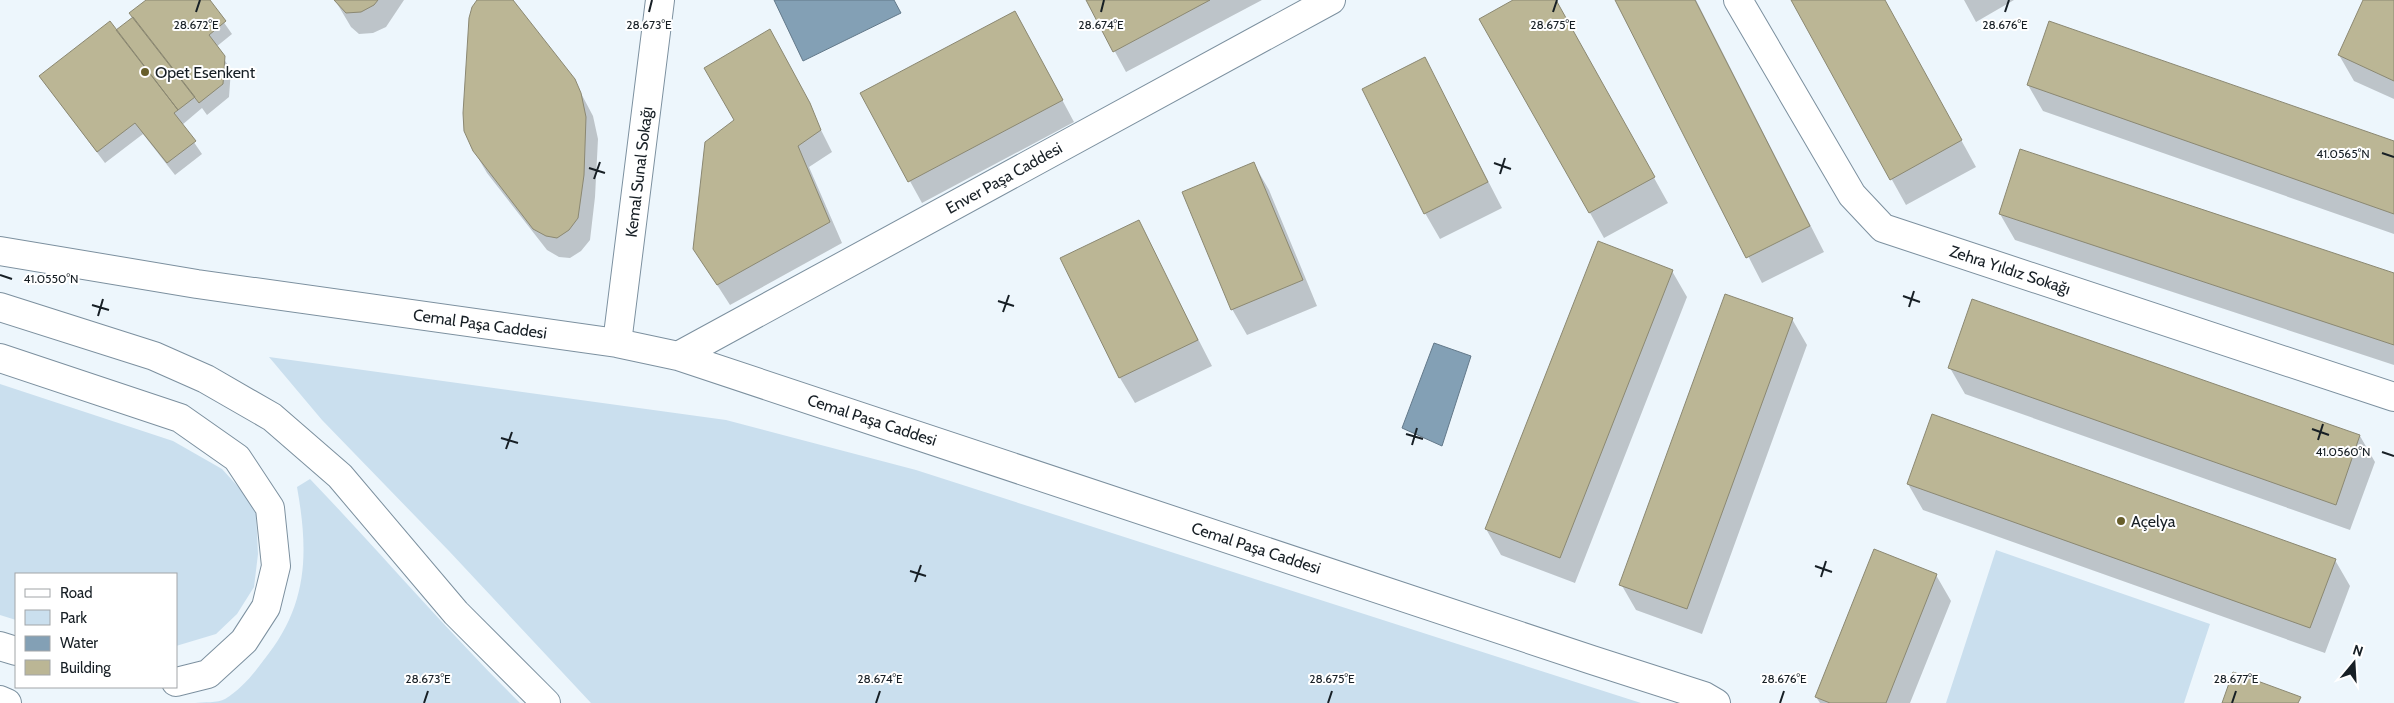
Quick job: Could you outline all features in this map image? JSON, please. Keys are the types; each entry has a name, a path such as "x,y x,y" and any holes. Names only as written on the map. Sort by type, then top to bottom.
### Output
{"street":[{"name":"Kemal Sunal Sokağı","path":"617,343 660,0"},
{"name":"Enver Paşa Caddesi","path":"678,356 1331,0"},
{"name":"Zehra Yıldız Sokağı","path":"1738,0 1852,195 1883,228 2394,398"},
{"name":"Cemal Paşa Caddesi","path":"0,251 197,284 617,343 678,356 1704,696 1716,703"},
{"path":"0,307 154,356 206,379 272,417 340,476 456,613 546,703"},
{"path":"0,358 180,418 237,458 270,508 276,566 266,607 244,641 208,674 178,682"},
{"path":"0,646 15,652"},
{"path":"0,700 7,703"}],"green space":[{"path":"269,357 726,420 916,470 1641,703 591,703 449,551 322,420"},
{"path":"0,384 173,441 222,469 243,492 256,514 258,554 254,587 237,614 216,634 178,645 178,573 15,573 15,620 0,615"},
{"path":"310,479 466,648 520,703 195,703 222,700 236,691 259,666 278,640 289,620 297,599 303,557 301,511 297,487"},
{"path":"1996,550 2210,624 2184,703 1946,703"}],"water":[{"path":"774,0 894,0 901,13 803,61"},
{"path":"1434,343 1471,356 1442,446 1402,428"}],"building":[{"path":"146,0 210,0 226,21 209,35 225,56 223,84 199,103 129,13"},
{"path":"334,0 378,0 374,5 361,12 346,13"},
{"path":"477,0 513,0 575,79 581,93 586,117 584,175 578,218 569,230 557,238 546,236 533,229 473,151 464,131 463,113 469,18 472,7"},
{"path":"1086,0 1210,0 1113,52"},
{"path":"1513,0 1556,0 1655,177 1589,213 1479,19"},
{"path":"1615,0 1695,0 1810,226 1746,258"},
{"path":"1791,0 1885,0 1962,140 1890,180"},
{"path":"2363,0 2394,0 2394,81 2338,55"},
{"path":"1015,11 1063,100 908,182 860,93"},
{"path":"133,17 195,97 178,110 116,30"},
{"path":"110,21 178,110 174,113 196,141 167,163 135,123 97,152 39,76"},
{"path":"2049,21 2394,141 2394,214 2027,85"},
{"path":"770,29 810,103 821,130 798,146 830,222 717,285 693,249 705,142 734,120 704,68"},
{"path":"1425,57 1488,182 1424,214 1362,89"},
{"path":"2020,149 2394,273 2394,345 1999,214"},
{"path":"1254,162 1303,280 1231,310 1182,192"},
{"path":"1139,220 1198,340 1119,378 1060,258"},
{"path":"1598,241 1673,270 1560,558 1485,529"},
{"path":"1725,294 1793,318 1687,609 1619,585"},
{"path":"1972,299 2360,435 2336,505 1948,368"},
{"name":"Açelya","path":"1932,414 2336,559 2310,628 1907,484"},
{"path":"1874,549 1937,574 1886,703 1830,703 1815,697"},
{"path":"2233,672 2301,697 2298,703 2222,703"}],"place":[{"name":"Opet Esenkent","path":"145,72"},
{"name":"Açelya","path":"2121,521"}]}
